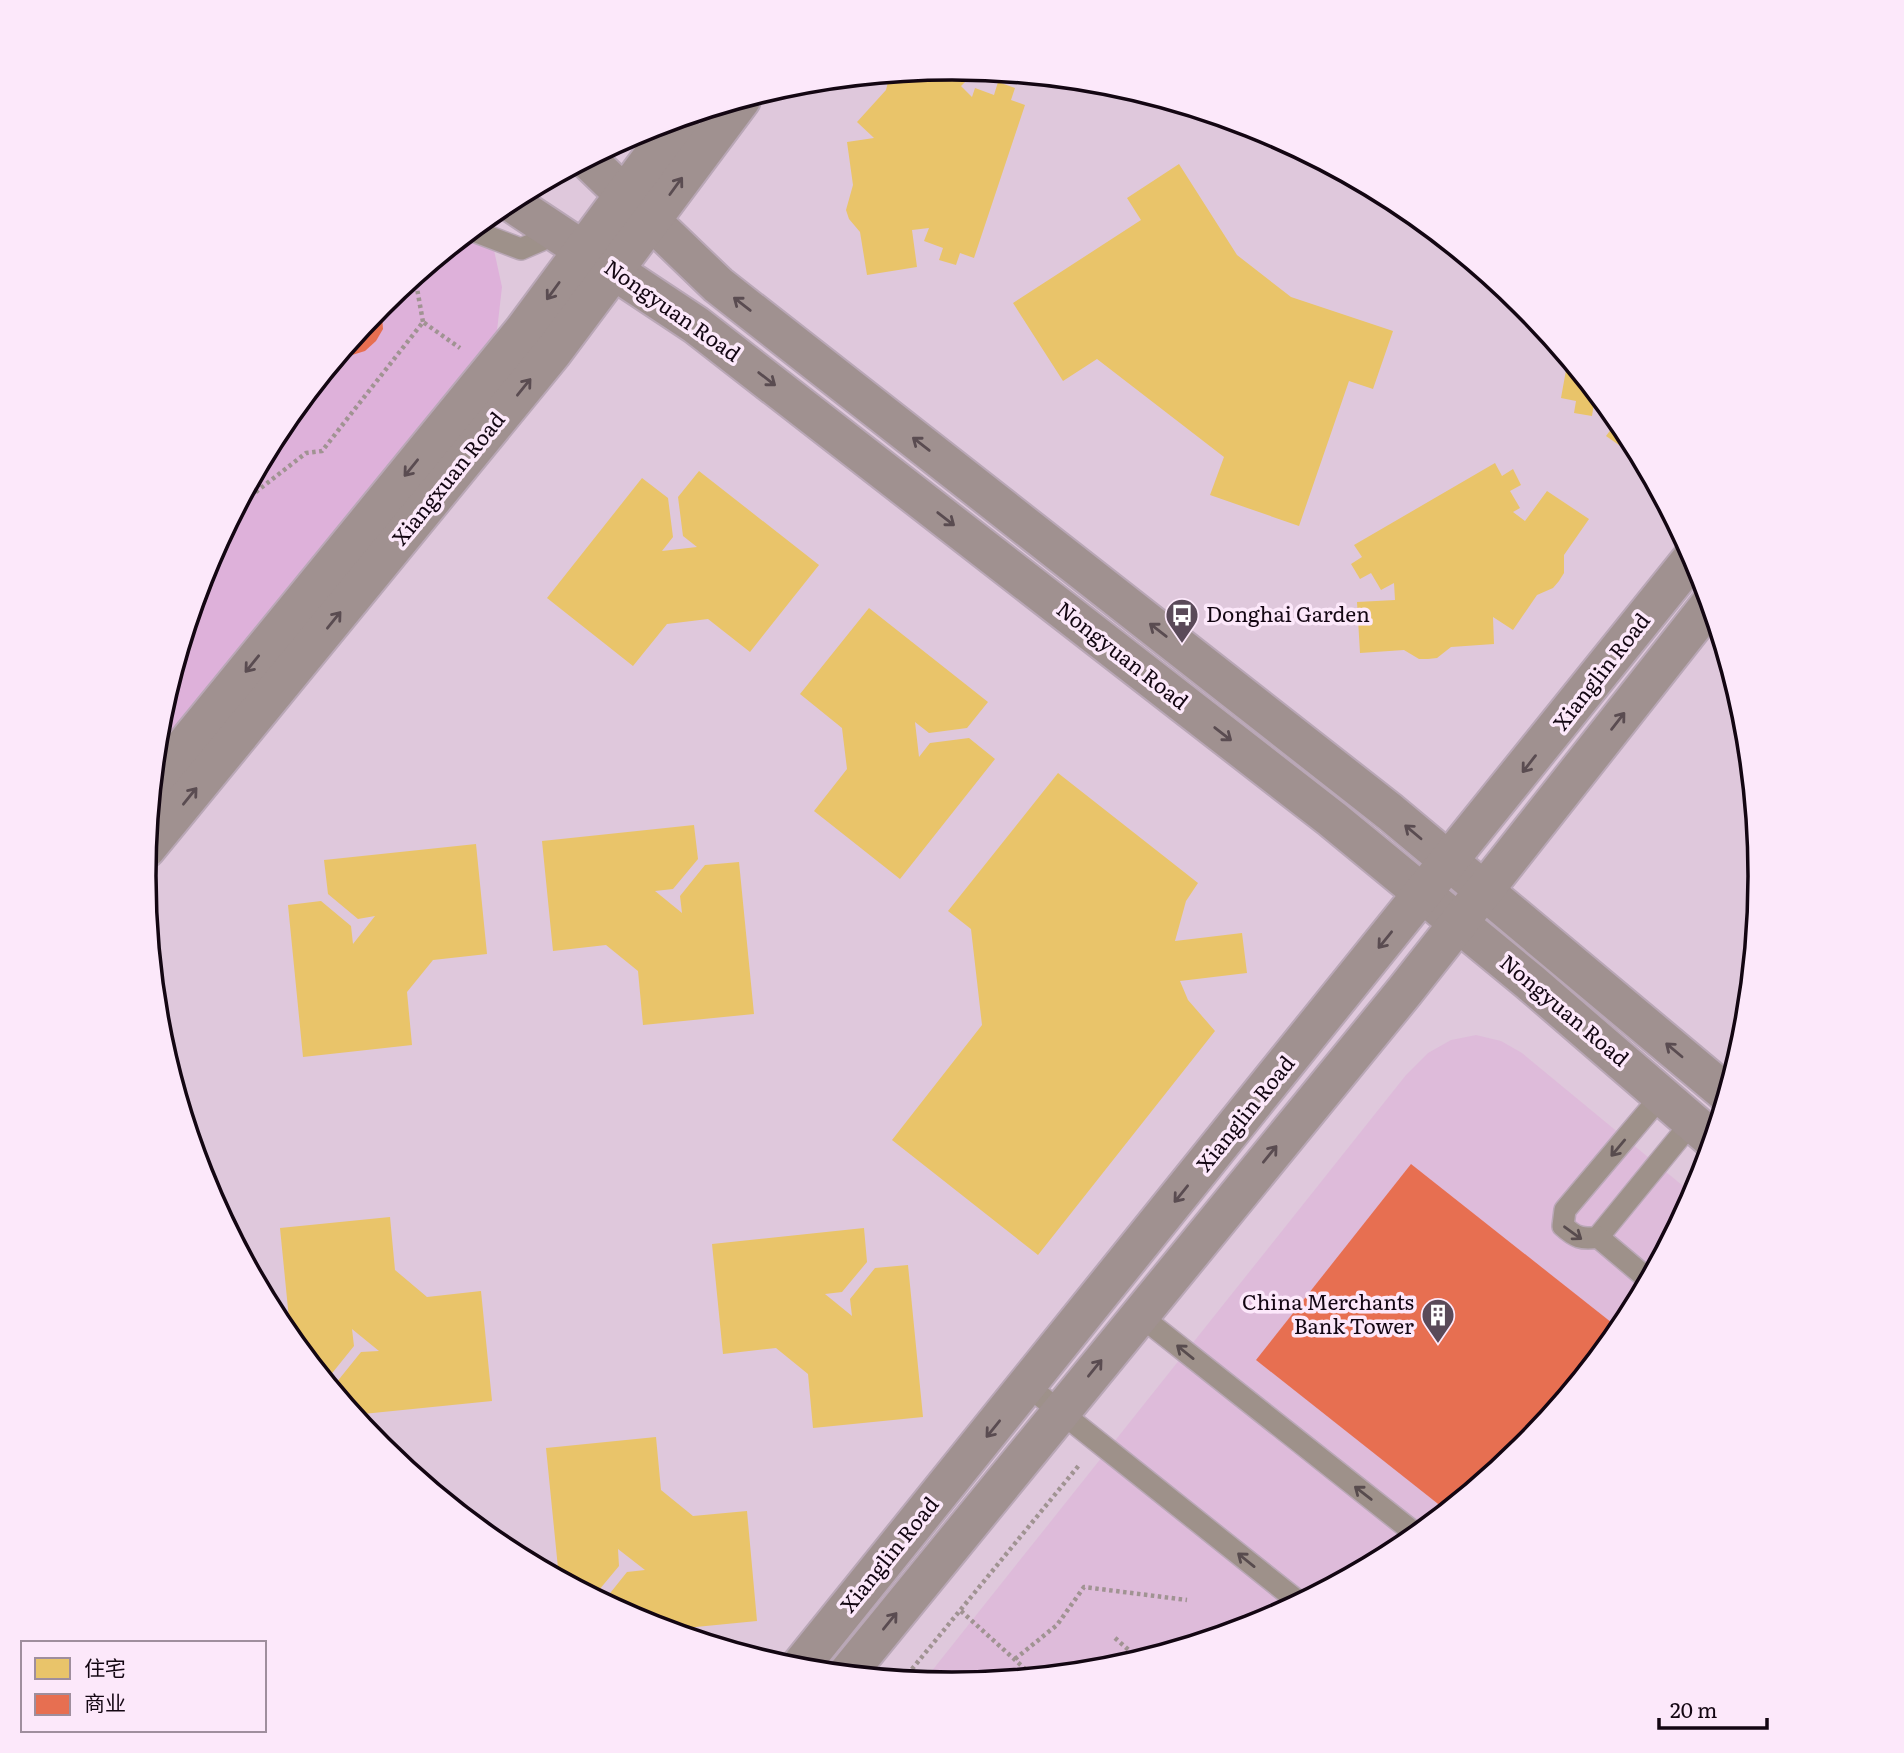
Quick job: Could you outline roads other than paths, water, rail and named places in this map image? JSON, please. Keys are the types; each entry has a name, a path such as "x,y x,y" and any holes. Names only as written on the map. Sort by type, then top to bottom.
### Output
{"street":[{"name":"Xiangxuan Road","path":"163,773 585,251 638,207 728,113"},
{"name":"Xiangxuan Road","path":"638,207 675,131"},
{"name":"Nongyuan Road","path":"594,166 718,285 1485,890 1716,1086"},
{"name":"Nongyuan Road","path":"520,208 696,325 1332,819 1702,1131"},
{"name":"Xiangxuan Road","path":"158,835 554,352 585,251"},
{"name":"Xianglin Road","path":"807,1659 1685,567"},
{"name":"Xianglin Road","path":"853,1666 1485,890 1703,613"},
{"path":"1662,1095 1716,1086 1702,1131"}],"lane":[{"path":"482,234 521,249 585,251"},
{"path":"1662,1095 1565,1210 1563,1226 1582,1240 1598,1237 1702,1131"},
{"path":"1598,1237 1641,1274"},
{"path":"1138,1314 1408,1528"},
{"path":"1028,1385 1291,1596"}],"place":[{"name":"Donghai Garden","path":"1182,645"},
{"name":"China Merchants Bank Tower","path":"1438,1345"}]}
